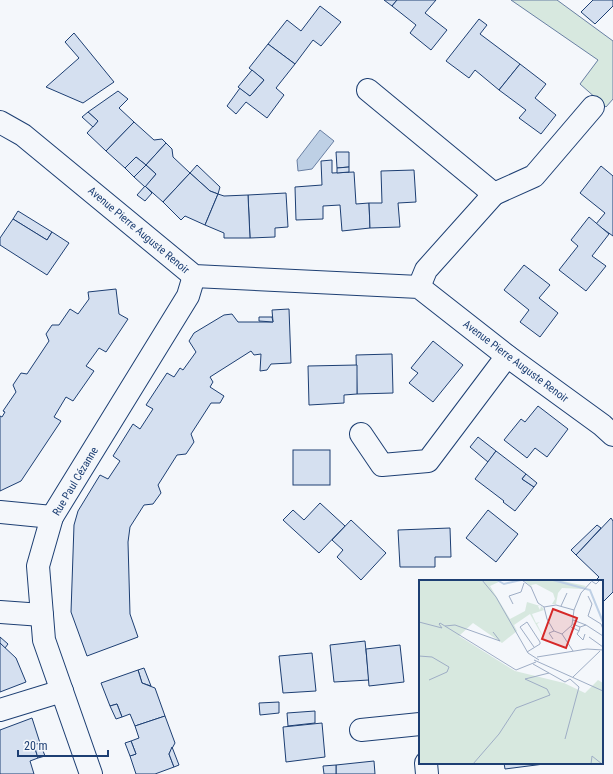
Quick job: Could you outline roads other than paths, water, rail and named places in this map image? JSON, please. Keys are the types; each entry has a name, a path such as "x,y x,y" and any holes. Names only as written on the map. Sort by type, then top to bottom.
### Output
{"street":[{"path":"368,90 494,194"},
{"path":"419,287 426,270 494,194 534,176 593,107"},
{"name":"Avenue Pierre Auguste Renoir","path":"0,122 23,135 194,276 419,287 507,356 602,425 613,435"},
{"name":"Rue Paul Cézanne","path":"91,774 44,640 38,566 52,517 188,296 194,276"},
{"path":"361,434 382,465 428,461 507,356"},
{"path":"0,512 52,517"},
{"path":"0,612 42,615"},
{"path":"0,710 62,691"},
{"path":"361,730 419,724"},
{"path":"426,764 427,774"}],"water":[{"path":"320,130 334,141 312,169 298,171 297,160"}]}
